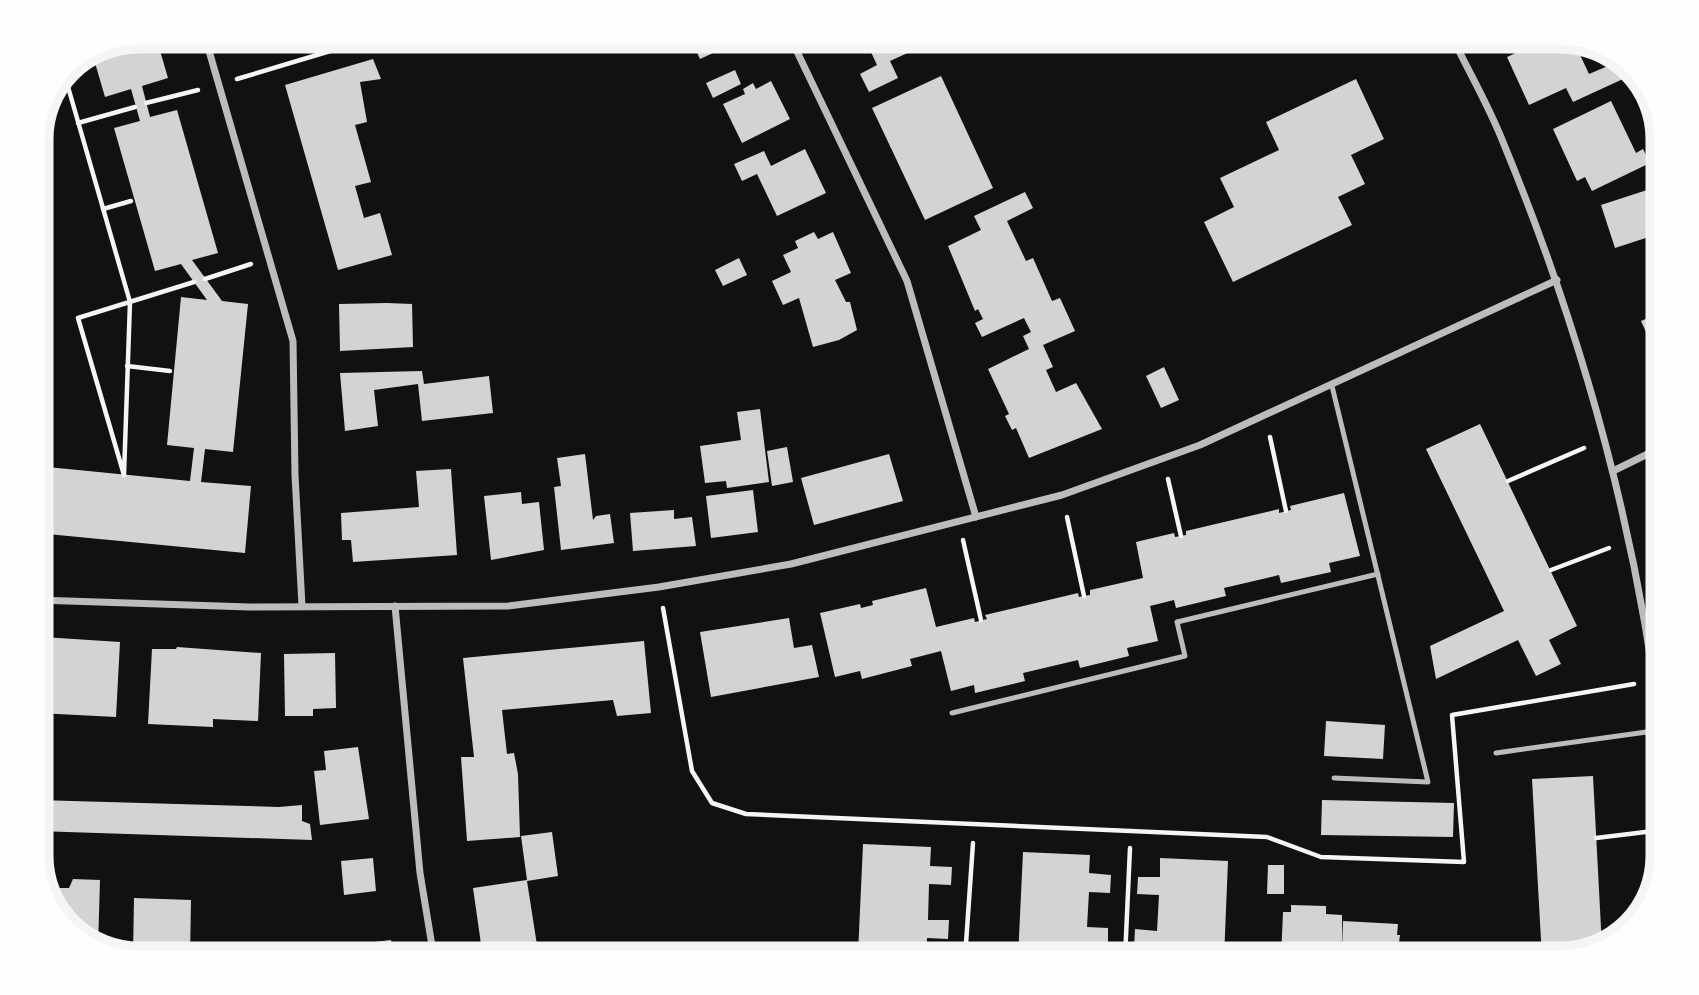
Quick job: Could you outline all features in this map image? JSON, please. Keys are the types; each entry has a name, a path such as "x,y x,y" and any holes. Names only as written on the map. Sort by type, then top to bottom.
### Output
{"street":[{"path":"208,49 293,341 295,475 302,606"},
{"path":"796,49 907,281 976,517"},
{"path":"1458,49 1503,140 1557,279 1613,471 1650,655"},
{"path":"49,600 302,606 508,606 659,587 791,564 1062,495 1163,458 1332,386 1557,279"},
{"path":"1613,471 1650,453"},
{"path":"395,606 420,873 432,946"}],"lane":[{"path":"1332,386 1428,782 1334,778"},
{"path":"952,713 1185,656 1177,622 1378,574"},
{"path":"1496,753 1650,732"}],"path":[{"path":"146,103 219,85 338,49"},
{"path":"67,85 130,302 124,475 78,318 130,302 194,282"},
{"path":"78,123 135,107"},
{"path":"103,209 131,201"},
{"path":"205,279 269,259"},
{"path":"127,366 170,371"},
{"path":"1266,415 1286,511"},
{"path":"1508,481 1605,439"},
{"path":"1163,458 1181,536"},
{"path":"1062,495 1084,596"},
{"path":"959,522 981,620"},
{"path":"1551,570 1628,540"},
{"path":"659,587 692,771 712,803 746,814 1267,837 1321,857 1464,862 1452,715 1650,682"},
{"path":"1596,838 1650,831"},
{"path":"966,946 973,843"},
{"path":"1126,946 1130,848"}],"building":[{"path":"160,49 168,78 142,86 150,117 177,110 218,253 192,260 222,301 248,304 233,452 205,449 201,482 251,486 245,553 49,534 49,467 190,481 194,448 167,445 181,297 207,300 181,264 155,271 114,128 140,121 131,89 105,97 94,61 121,51"},
{"path":"695,49 722,49 700,59"},
{"path":"870,49 916,49 890,61 898,78 869,92 860,74 877,65"},
{"path":"1525,49 1578,51 1589,74 1611,65 1619,71 1623,79 1573,102 1566,88 1529,105 1507,57"},
{"path":"373,59 381,79 360,82 367,122 355,125 371,182 355,186 364,218 380,213 392,255 338,270 285,85"},
{"path":"735,70 741,84 713,98 706,83"},
{"path":"941,76 993,188 925,220 872,108"},
{"path":"1356,79 1384,139 1351,155 1365,184 1338,197 1352,225 1233,282 1204,222 1234,207 1220,178 1279,150 1266,122"},
{"path":"771,81 790,119 742,143 723,104 745,94 743,89 753,83 756,89"},
{"path":"1611,101 1636,153 1643,149 1650,163 1592,191 1585,177 1577,181 1553,129"},
{"path":"805,149 826,193 777,216 757,174 742,181 734,164 764,151 771,166"},
{"path":"1647,190 1650,199 1650,237 1615,248 1601,205"},
{"path":"1025,192 1033,208 1007,221 1026,261 1033,258 1052,301 1060,298 1075,331 1043,345 1053,367 1046,370 1056,392 1076,383 1102,429 1029,458 1016,428 1012,430 1005,416 1009,414 988,369 1029,349 1023,336 1031,332 1024,318 982,337 975,323 983,319 978,309 975,311 948,246 981,230 974,216"},
{"path":"814,232 818,239 833,232 851,273 835,280 846,302 850,302 857,330 839,340 813,347 799,298 783,305 772,281 791,272 783,255 798,248 795,241"},
{"path":"739,258 747,275 723,286 715,270"},
{"path":"339,304 412,304 413,347 340,351"},
{"path":"1650,317 1650,341 1641,321"},
{"path":"1164,367 1179,400 1161,408 1146,376"},
{"path":"422,371 424,384 489,376 493,413 422,421 418,384 374,390 378,426 345,431 340,373"},
{"path":"760,409 769,482 727,488 726,481 705,483 700,446 741,440 737,412"},
{"path":"1480,424 1577,626 1549,640 1561,664 1536,676 1518,640 1436,679 1430,646 1504,611 1426,449"},
{"path":"787,447 793,482 772,486 767,451"},
{"path":"585,454 593,520 596,516 610,514 614,543 561,550 554,487 561,486 557,458"},
{"path":"889,454 903,501 814,525 801,478"},
{"path":"451,469 457,555 353,562 351,540 342,540 341,513 419,507 416,471"},
{"path":"753,490 758,532 711,538 706,496"},
{"path":"521,492 522,504 539,502 544,550 491,560 484,496"},
{"path":"1344,493 1360,556 1329,563 1331,572 1281,583 1279,575 1224,588 1226,596 1176,608 1174,600 1150,606 1158,641 1127,648 1129,656 1080,668 1078,660 1023,673 1025,681 975,693 974,685 951,691 941,651 910,659 912,666 862,679 860,671 835,677 820,613 860,604 861,608 873,605 872,601 926,588 936,627 974,618 975,622 987,619 985,615 1078,593 1079,597 1090,595 1090,590 1143,578 1136,542 1174,533 1175,537 1186,535 1186,531 1279,509 1279,513 1291,510 1290,506"},
{"path":"674,510 674,519 692,517 696,546 633,551 630,513"},
{"path":"789,618 794,648 812,645 819,677 711,697 700,632"},
{"path":"49,637 120,642 116,717 49,714"},
{"path":"644,641 651,713 617,716 613,700 502,710 507,754 514,753 518,774 520,837 467,841 461,757 474,757 463,658"},
{"path":"177,647 261,653 258,721 213,719 213,727 148,724 152,649"},
{"path":"335,653 336,708 313,709 313,716 285,716 284,654"},
{"path":"1326,721 1385,725 1383,759 1324,756"},
{"path":"358,747 369,819 320,825 314,771 326,770 324,751"},
{"path":"1593,776 1601,936 1584,943 1541,946 1532,779"},
{"path":"49,800 279,807 302,805 302,821 310,824 312,840 49,831"},
{"path":"1322,800 1454,803 1453,837 1321,835"},
{"path":"552,832 558,876 527,881 537,946 481,946 473,888 527,880 521,836"},
{"path":"863,844 931,847 930,866 952,867 951,885 929,884 928,920 949,920 948,939 927,938 927,946 858,946"},
{"path":"1023,852 1090,855 1089,873 1111,875 1110,893 1089,892 1087,927 1108,928 1108,946 1019,946"},
{"path":"373,858 376,891 344,895 341,861"},
{"path":"1160,858 1228,861 1224,946 1134,946 1135,929 1157,931 1159,895 1137,894 1138,877 1160,877"},
{"path":"1268,865 1284,865 1284,894 1267,894"},
{"path":"73,879 100,880 98,936 75,920 55,888 69,888"},
{"path":"134,898 191,900 190,946 133,946"},
{"path":"1291,905 1326,906 1326,914 1342,915 1342,946 1282,946 1283,912 1291,912"},
{"path":"1343,921 1398,924 1397,935 1400,935 1399,946 1342,946"},
{"path":"391,940 392,946 366,946 366,943"}]}
